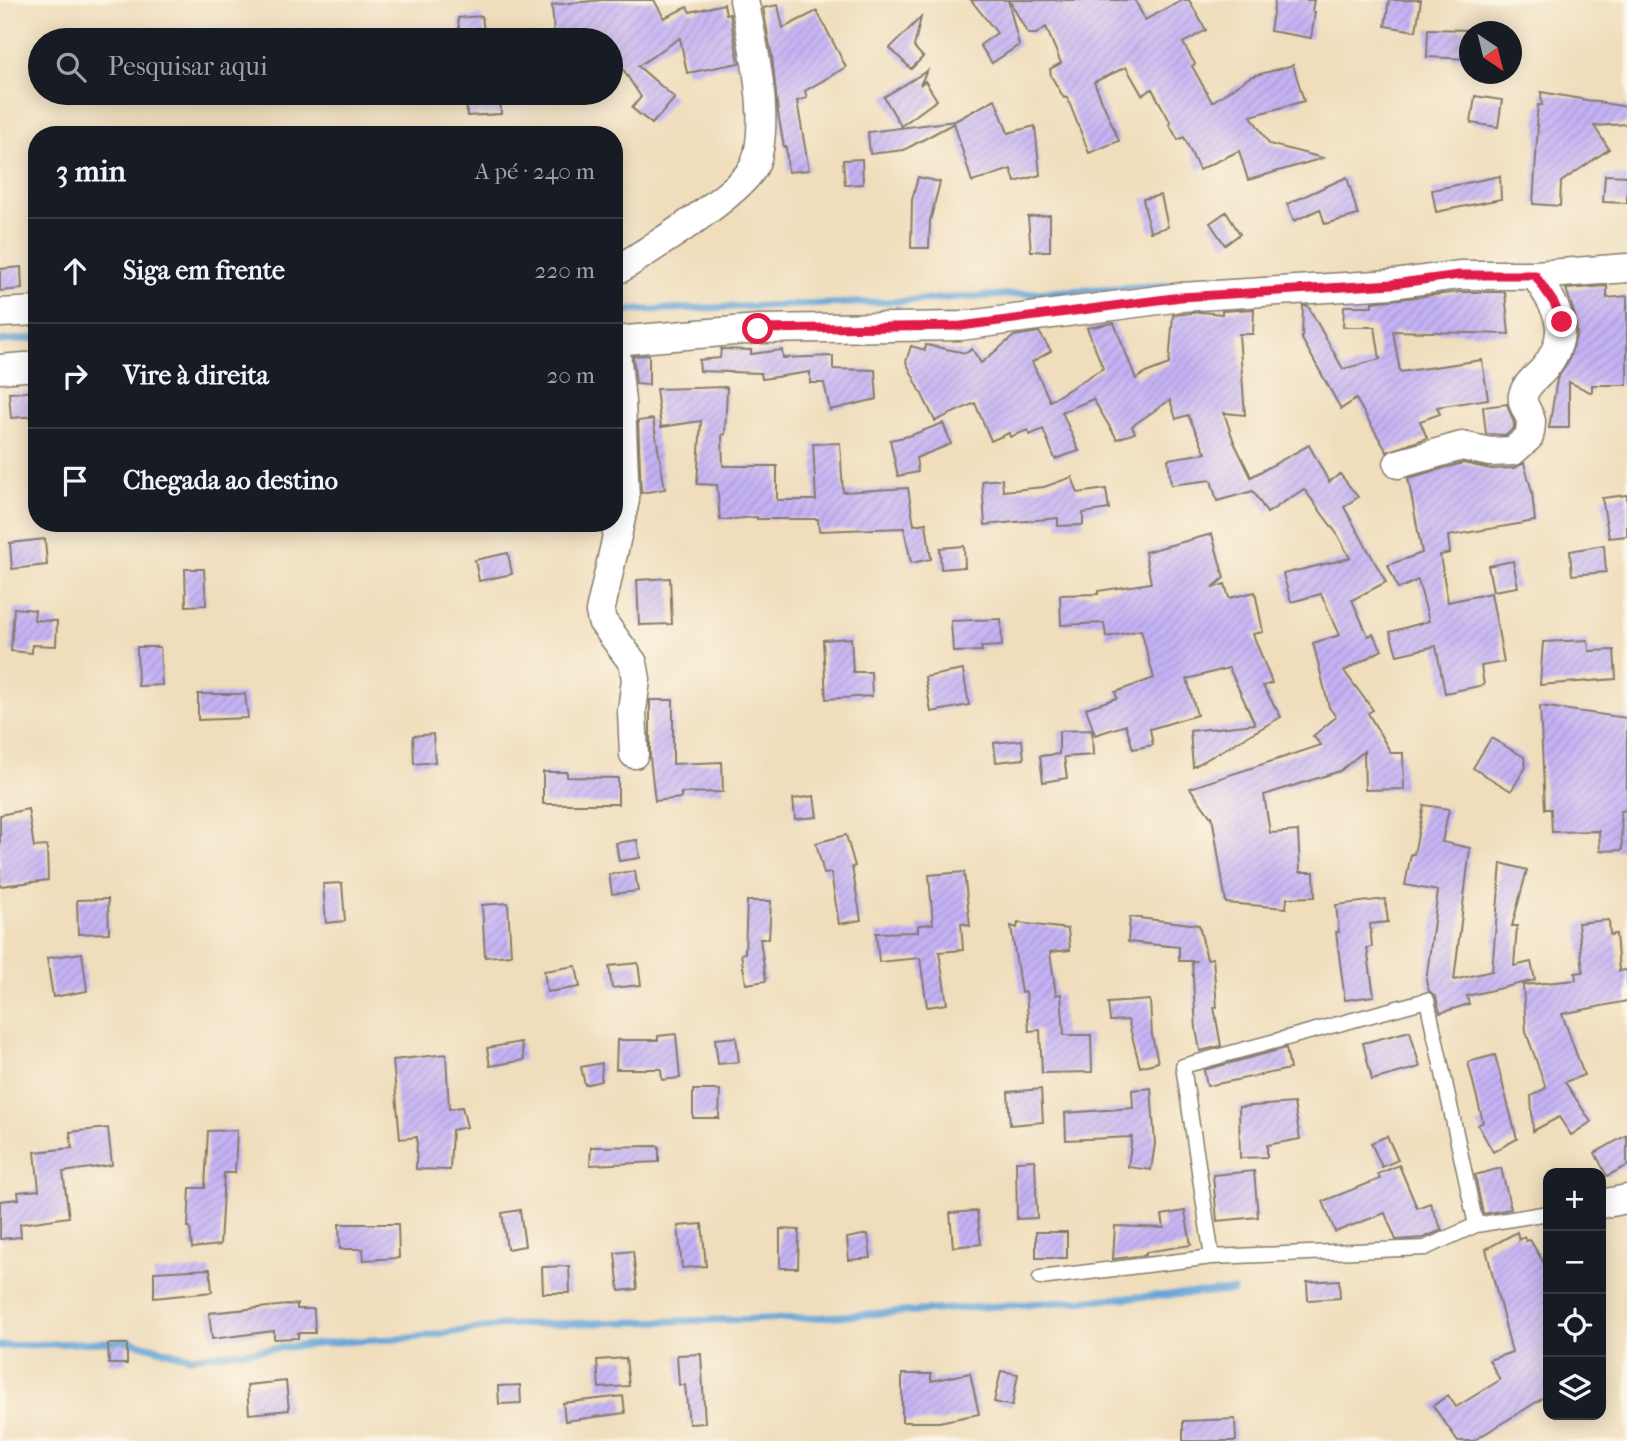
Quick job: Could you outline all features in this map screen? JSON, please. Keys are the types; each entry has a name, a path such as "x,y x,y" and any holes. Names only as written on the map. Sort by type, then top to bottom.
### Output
{"street":[{"path":"623,267 735,189 755,166 761,139 758,85 744,0"},
{"path":"623,340 758,329 961,326 1181,297 1393,284 1459,275 1535,275 1627,268"},
{"path":"1398,464 1462,446 1490,452 1513,451 1530,438 1531,420 1524,408 1523,397 1527,387 1554,354 1562,322 1554,303 1535,275"},
{"path":"0,313 28,311"},
{"path":"0,369 28,367"},
{"path":"623,450 623,509"},
{"path":"618,532 600,612 602,621 634,663 634,754"},
{"path":"1606,1203 1627,1199"}],"lane":[{"path":"1212,1257 1183,1066 1427,1000 1476,1225"},
{"path":"1040,1278 1212,1257 1424,1248 1476,1225 1543,1214"}],"building":[{"path":"602,0 654,0 664,18 687,7 690,12 724,4 726,14 730,14 739,63 687,73 680,38 638,66 675,98 652,124 632,108 641,97 623,69 623,28 553,28 552,5"},
{"path":"971,0 1008,0 1019,45 992,63 980,45 997,33"},
{"path":"1009,0 1135,0 1145,20 1183,0 1189,0 1206,30 1183,43 1212,102 1250,77 1293,65 1304,101 1251,116 1269,144 1323,158 1248,180 1239,151 1199,170 1184,137 1178,140 1152,89 1142,95 1126,67 1094,82 1119,141 1089,153 1067,97 1064,98 1051,76 1050,69 1061,63 1046,27 1036,34 1028,34"},
{"path":"1275,0 1314,0 1311,38 1270,31"},
{"path":"1389,0 1421,0 1416,31 1385,26"},
{"path":"778,5 783,28 817,11 846,67 805,91 807,98 797,101 809,170 788,172 763,8"},
{"path":"482,16 484,28 459,28 458,18"},
{"path":"921,17 914,47 923,57 911,69 890,48"},
{"path":"1428,29 1459,30 1459,59 1427,57"},
{"path":"927,71 920,85 925,81 937,100 901,126 884,97"},
{"path":"1541,92 1627,107 1627,124 1594,126 1609,149 1561,182 1560,206 1533,204 1536,125 1538,105 1542,105"},
{"path":"1475,96 1502,100 1498,127 1471,123"},
{"path":"995,99 1008,133 1035,126 1040,175 1015,182 1011,169 972,182 954,123 904,150 870,154 868,132 955,121"},
{"path":"467,105 501,105 501,114 467,116"},
{"path":"862,159 863,184 845,185 843,160"},
{"path":"1605,175 1627,176 1627,203 1603,202"},
{"path":"1500,176 1501,199 1436,212 1432,190"},
{"path":"918,177 940,182 930,221 929,248 911,248 912,200"},
{"path":"1347,177 1358,215 1325,224 1320,209 1294,221 1287,204"},
{"path":"1161,195 1168,227 1150,232 1143,199"},
{"path":"1226,212 1240,234 1225,245 1210,223"},
{"path":"1050,215 1050,251 1031,251 1028,217"},
{"path":"21,267 22,289 0,291 0,269"},
{"path":"1607,286 1607,298 1627,296 1627,385 1592,385 1592,393 1569,382 1569,428 1549,428 1557,379 1568,362 1577,334 1575,316 1566,289"},
{"path":"1460,292 1505,292 1509,334 1393,331 1400,372 1482,360 1488,399 1437,407 1440,414 1420,421 1427,438 1387,452 1356,399 1341,409 1302,339 1303,306 1308,306 1343,369 1380,359 1375,327 1343,327 1344,306 1372,306 1372,302"},
{"path":"1254,309 1253,334 1239,334 1245,415 1224,413 1251,477 1309,445 1329,482 1340,474 1358,497 1344,507 1386,582 1352,600 1368,636 1373,634 1382,650 1344,671 1373,710 1368,713 1391,753 1403,753 1404,789 1365,790 1364,751 1340,771 1264,795 1270,833 1298,831 1300,872 1314,872 1315,897 1287,898 1286,908 1226,903 1212,816 1190,788 1321,745 1313,736 1336,717 1329,707 1313,643 1340,635 1321,594 1291,602 1283,574 1350,558 1337,534 1304,489 1267,513 1253,491 1217,501 1211,480 1171,485 1168,459 1206,453 1188,415 1176,419 1170,400 1132,426 1135,433 1117,439 1093,399 1062,412 1079,451 1055,459 1043,429 1030,435 1028,430 1010,437 1009,433 991,441 975,403 935,421 906,362 911,346 925,350 926,345 966,353 972,349 981,363 1014,336 1039,332 1051,351 1032,362 1050,401 1103,368 1087,328 1114,323 1136,379 1169,364 1173,315 1201,312 1222,314 1222,311"},
{"path":"721,349 751,350 751,354 782,350 783,358 833,356 833,369 875,370 877,399 830,410 824,383 810,383 810,372 762,379 761,373 700,371 699,360 720,358"},
{"path":"649,355 649,385 636,384 633,356"},
{"path":"727,387 725,434 722,435 723,466 777,466 777,500 816,500 813,444 840,443 843,492 908,488 914,525 926,523 931,559 911,563 904,528 819,531 818,519 757,517 720,520 717,485 697,484 701,421 661,427 656,389"},
{"path":"28,392 28,417 11,418 9,393"},
{"path":"1507,404 1514,428 1506,435 1486,434 1483,407"},
{"path":"653,419 665,489 641,493 638,421"},
{"path":"943,423 951,444 916,458 918,472 898,476 890,440"},
{"path":"1463,463 1491,469 1514,468 1524,463 1532,492 1535,521 1448,536 1450,553 1440,555 1448,602 1491,593 1504,662 1481,666 1484,685 1445,693 1436,646 1397,655 1390,632 1429,621 1418,580 1398,589 1388,565 1422,553 1408,478"},
{"path":"1072,477 1078,493 1106,489 1109,509 1083,513 1083,525 1058,526 1058,518 985,525 982,481 1002,479 1003,491 1044,487"},
{"path":"1627,495 1627,536 1609,538 1602,498"},
{"path":"1212,534 1224,578 1212,588 1225,584 1229,598 1255,592 1263,632 1253,634 1272,683 1263,686 1281,717 1193,767 1190,731 1255,724 1229,668 1187,679 1197,715 1150,729 1153,745 1133,749 1126,725 1095,735 1086,708 1117,698 1115,692 1154,678 1141,630 1106,637 1104,623 1061,625 1060,595 1098,594 1098,591 1151,583 1145,552"},
{"path":"45,539 47,565 12,569 10,543"},
{"path":"1604,545 1606,572 1572,575 1570,551"},
{"path":"964,546 965,567 941,569 940,548"},
{"path":"508,553 512,574 479,581 475,560"},
{"path":"1513,561 1518,587 1493,591 1488,566"},
{"path":"185,569 204,569 206,605 186,606"},
{"path":"670,578 672,624 639,625 637,580"},
{"path":"14,608 35,610 34,620 57,621 56,646 32,645 32,653 11,651"},
{"path":"1001,619 1002,646 981,647 982,651 953,652 951,621"},
{"path":"851,638 853,672 871,672 872,696 826,699 823,640"},
{"path":"1588,640 1589,651 1614,650 1616,679 1540,685 1543,642"},
{"path":"137,647 160,647 162,685 138,686"},
{"path":"963,670 969,705 931,712 925,677"},
{"path":"198,694 245,694 248,718 198,720"},
{"path":"650,700 673,700 673,764 722,762 723,792 681,793 681,798 655,801 650,758"},
{"path":"1540,706 1627,718 1627,810 1621,811 1622,850 1600,851 1599,831 1552,832 1551,809 1545,809"},
{"path":"1092,730 1093,755 1064,757 1067,778 1043,782 1040,756 1059,754 1059,731"},
{"path":"433,734 435,762 414,764 413,736"},
{"path":"1491,738 1524,757 1526,767 1511,791 1473,768"},
{"path":"1022,740 1024,759 996,762 994,743"},
{"path":"543,772 567,772 567,777 618,778 618,804 543,804"},
{"path":"814,796 817,817 795,819 793,799"},
{"path":"1424,805 1449,809 1442,842 1470,848 1454,980 1492,971 1501,863 1527,870 1512,926 1517,926 1514,966 1531,962 1535,980 1467,996 1469,1004 1440,1013 1436,997 1429,991 1426,981 1438,891 1405,885"},
{"path":"28,809 34,847 47,846 48,880 0,886 0,815"},
{"path":"846,835 855,866 852,867 861,920 839,924 831,873 824,874 816,843"},
{"path":"637,840 640,858 619,861 616,843"},
{"path":"635,871 638,891 612,894 609,874"},
{"path":"964,872 970,926 961,923 963,950 939,952 947,1004 927,1007 920,958 879,962 876,933 918,932 918,925 933,924 929,875"},
{"path":"342,883 345,921 326,923 323,884"},
{"path":"108,899 109,933 78,934 77,900"},
{"path":"1385,899 1388,922 1370,924 1372,947 1367,948 1374,996 1345,1000 1336,932 1339,932 1336,905"},
{"path":"747,901 771,901 769,939 760,939 766,981 746,984 741,954 745,953"},
{"path":"508,903 511,955 485,957 482,905"},
{"path":"1130,917 1199,925 1207,959 1213,958 1217,1007 1214,1007 1221,1046 1200,1051 1192,961 1179,961 1179,947 1128,942"},
{"path":"1609,920 1610,935 1616,934 1619,971 1627,970 1627,1001 1562,1014 1584,1075 1565,1082 1591,1122 1571,1135 1559,1117 1533,1131 1531,1096 1546,1088 1526,1032 1523,985 1576,980 1575,973 1583,972 1578,923"},
{"path":"1018,923 1068,929 1070,950 1050,952 1056,995 1061,994 1064,1035 1091,1035 1092,1072 1042,1073 1040,1030 1029,1031 1026,992 1021,993 1011,926 1017,928"},
{"path":"82,953 87,991 53,997 47,958"},
{"path":"638,963 641,985 612,988 609,966"},
{"path":"576,966 580,987 547,992 544,971"},
{"path":"1150,1000 1152,1036 1158,1062 1140,1067 1128,1020 1110,1021 1108,1003"},
{"path":"1410,1031 1420,1067 1372,1080 1363,1043"},
{"path":"676,1034 680,1078 662,1080 661,1069 616,1069 617,1040 658,1040 658,1036"},
{"path":"736,1037 739,1062 718,1064 715,1039"},
{"path":"521,1042 524,1060 490,1066 487,1048"},
{"path":"1286,1048 1290,1069 1207,1086 1204,1070"},
{"path":"446,1054 449,1109 462,1107 467,1127 452,1130 450,1170 416,1169 417,1137 400,1139 393,1060"},
{"path":"1495,1055 1517,1139 1493,1152 1478,1125 1483,1122 1468,1062"},
{"path":"602,1063 601,1081 585,1085 581,1067"},
{"path":"1151,1088 1155,1144 1151,1170 1128,1167 1132,1137 1066,1140 1065,1113 1133,1108 1132,1090"},
{"path":"1041,1089 1043,1122 1010,1125 1008,1092"},
{"path":"693,1090 720,1090 719,1118 693,1118"},
{"path":"1294,1103 1300,1139 1267,1145 1267,1157 1240,1158 1239,1107"},
{"path":"108,1128 112,1165 63,1172 69,1217 20,1224 21,1237 0,1239 0,1201 19,1199 18,1192 39,1190 35,1152 72,1148 70,1132"},
{"path":"237,1130 235,1173 224,1173 220,1245 192,1248 188,1227 190,1188 205,1188 208,1131"},
{"path":"1627,1135 1627,1166 1607,1176 1606,1168 1603,1168 1595,1153"},
{"path":"1387,1136 1398,1160 1382,1167 1371,1143"},
{"path":"659,1146 659,1162 590,1165 591,1147"},
{"path":"1035,1160 1037,1218 1017,1219 1016,1161"},
{"path":"1399,1165 1417,1208 1430,1203 1442,1230 1423,1238 1396,1240 1385,1213 1335,1232 1323,1201 1380,1179 1378,1174"},
{"path":"1501,1168 1511,1209 1483,1214 1475,1175"},
{"path":"1254,1171 1258,1217 1217,1221 1213,1175"},
{"path":"520,1210 525,1246 507,1249 502,1213"},
{"path":"977,1211 981,1244 953,1247 950,1213"},
{"path":"1185,1211 1191,1245 1113,1259 1115,1226 1164,1228 1162,1215"},
{"path":"339,1224 398,1224 399,1258 364,1260 363,1249 340,1249"},
{"path":"702,1224 706,1266 682,1268 678,1226"},
{"path":"780,1229 799,1230 798,1268 780,1268"},
{"path":"1036,1232 1067,1232 1067,1258 1036,1258"},
{"path":"1517,1232 1519,1240 1524,1237 1526,1241 1530,1240 1543,1262 1543,1398 1473,1441 1458,1441 1433,1406 1448,1395 1456,1407 1500,1380 1489,1360 1512,1352 1486,1249"},
{"path":"868,1234 871,1258 849,1260 847,1238"},
{"path":"633,1251 637,1289 619,1291 615,1253"},
{"path":"569,1266 570,1293 543,1293 542,1267"},
{"path":"210,1269 212,1292 154,1298 154,1272"},
{"path":"1339,1280 1340,1298 1308,1300 1307,1282"},
{"path":"297,1304 297,1309 314,1309 315,1333 298,1333 298,1338 274,1339 274,1331 212,1339 209,1313"},
{"path":"108,1344 127,1344 127,1364 109,1364"},
{"path":"701,1354 705,1423 689,1424 685,1385 679,1385 677,1355"},
{"path":"626,1358 629,1386 599,1388 597,1360"},
{"path":"1001,1371 1018,1374 1012,1406 994,1402"},
{"path":"970,1373 979,1414 939,1422 902,1422 902,1374 931,1374 931,1381"},
{"path":"286,1381 289,1410 249,1414 247,1385"},
{"path":"520,1385 521,1403 499,1404 498,1386"},
{"path":"623,1396 625,1413 565,1421 563,1403"},
{"path":"1235,1419 1236,1441 1183,1441 1183,1421"}],"waterway":[{"path":"623,311 885,302 1169,285"},
{"path":"0,341 28,339"},
{"path":"0,1346 129,1341 189,1357 338,1342 410,1338 507,1325 809,1318 1233,1291"}],"route":[{"path":"758,329 961,326 1181,297 1393,284 1459,275 1535,275 1554,303 1562,322"}]}
